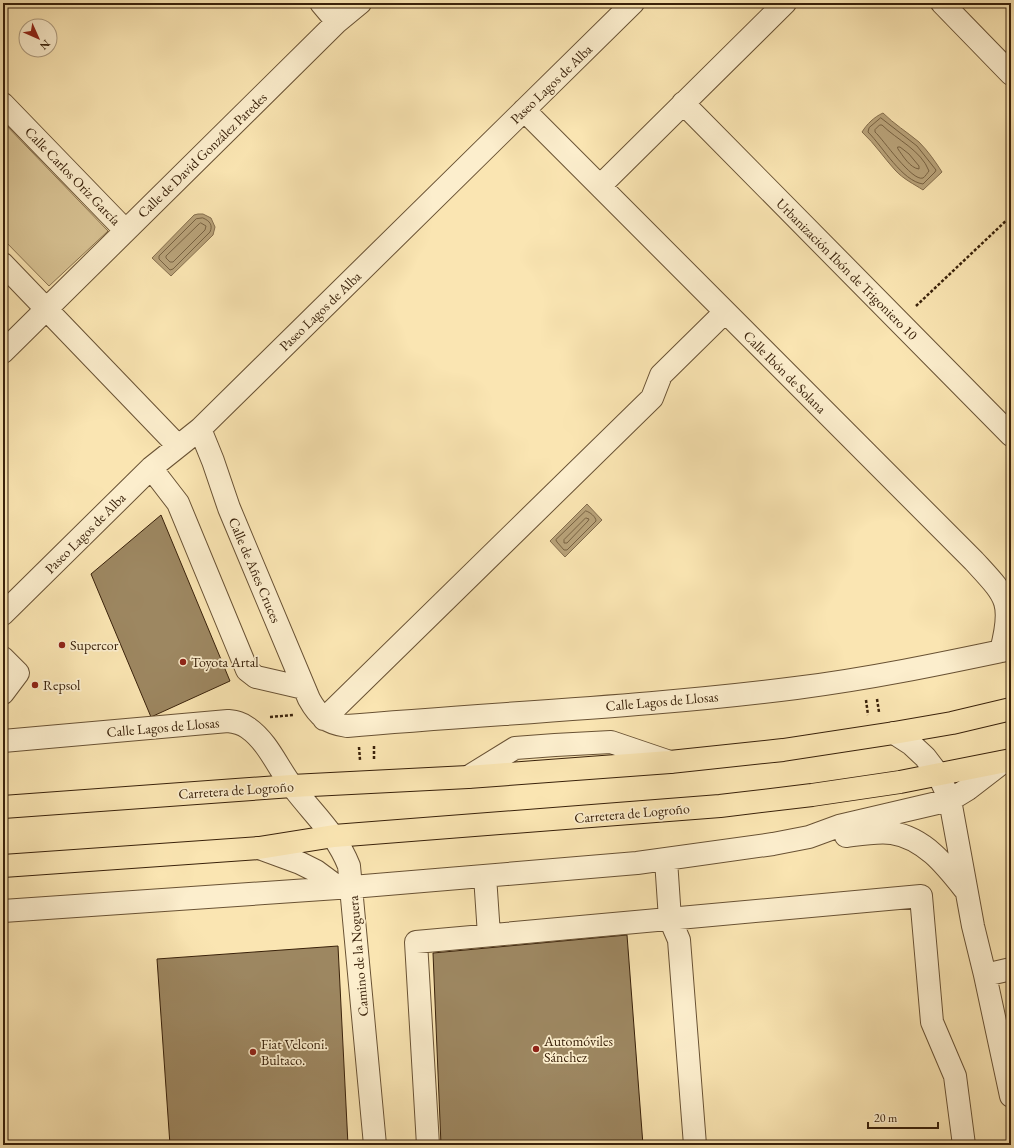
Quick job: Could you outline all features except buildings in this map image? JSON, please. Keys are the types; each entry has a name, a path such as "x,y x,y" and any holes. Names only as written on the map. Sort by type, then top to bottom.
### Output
{"highway":[{"name":"Carretera de Logroño","path":"3,807 292,786 468,777 670,762 783,750 894,733 952,723 1011,709"},
{"name":"Carretera de Logroño","path":"3,866 259,848 334,836 720,806 845,791 1007,761"}],"street":[{"path":"321,3 337,22"},
{"name":"Calle de David González Paredes","path":"3,352 337,22 360,3"},
{"name":"Paseo Lagos de Alba","path":"3,614 151,468 200,429 633,3"},
{"path":"600,186 785,3"},
{"path":"942,3 1011,74"},
{"name":"Urbanización Ibón de Trigoniero 10","path":"683,103 1011,435"},
{"name":"Calle Carlos Oriz García","path":"3,104 125,230"},
{"name":"Calle Ibón de Solana","path":"524,110 974,561 1003,593 1008,602 1010,614 1006,650"},
{"path":"3,264 47,308 178,446"},
{"path":"319,714 652,398 661,375 725,312"},
{"name":"Calle de Añes Cruces","path":"200,429 229,508 304,688 319,714"},
{"path":"151,468 178,503 247,670 256,677 304,688"},
{"name":"Calle Lagos de Llosas","path":"319,714 336,724 347,726 688,700 867,678 1006,650"},
{"path":"3,658 18,673 3,693"},
{"name":"Calle Lagos de Llosas","path":"3,741 228,721 240,723 249,728 260,740 292,786"},
{"path":"894,733 925,757 938,774 950,800 973,926 1011,1096"},
{"name":"Carretera de Logroño","path":"3,911 345,887 666,860 809,837 839,826 950,800 1007,761"},
{"name":"Camino de la Noguera","path":"292,786 334,836 344,852 349,866 345,887 375,1145"},
{"path":"809,837 893,833 907,837 916,841 935,856 967,892"},
{"name":"Carretera de Logroño","path":"259,848 300,863 345,887"},
{"path":"666,860 670,919 680,940 695,1145"},
{"path":"485,876 489,935"},
{"path":"428,1145 416,942 921,896 932,1022 955,1076 964,1145"},
{"path":"985,975 1011,970"}],"path":[{"path":"899,322 1011,216"}],"shaded area":[{"path":"3,122 108,231 49,286 3,239"}],"water":[{"path":"883,113 919,142 942,172 923,190 898,173 862,132 871,121"},
{"path":"203,214 211,218 215,227 213,235 171,276 152,258 194,215"},
{"path":"587,504 602,520 565,557 550,541"}],"place":[{"name":"Supercor","path":"62,645"},
{"name":"Toyota Artal","path":"183,662"},
{"name":"Repsol","path":"35,685"},
{"name":"Automóviles Sánchez","path":"536,1049"},
{"name":"Fiat Velconi. Bultaco.","path":"253,1052"}]}
